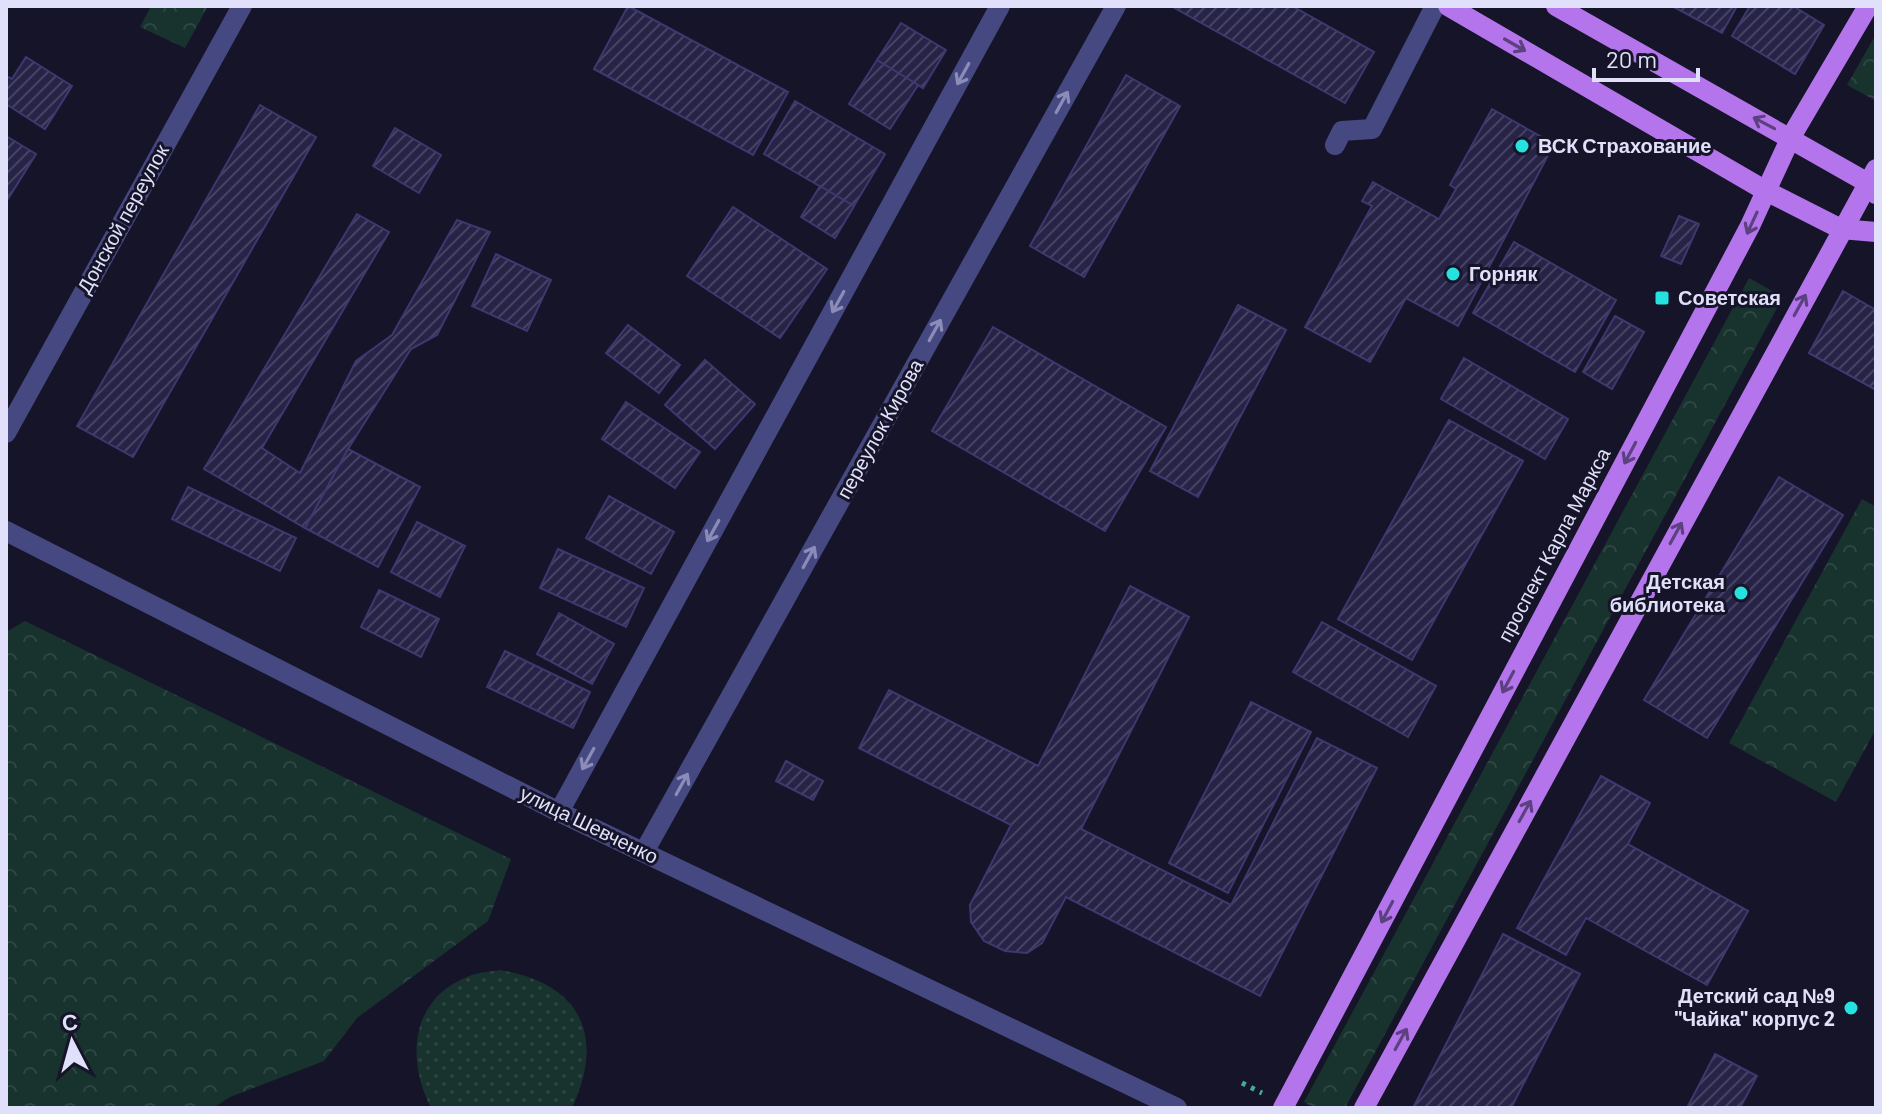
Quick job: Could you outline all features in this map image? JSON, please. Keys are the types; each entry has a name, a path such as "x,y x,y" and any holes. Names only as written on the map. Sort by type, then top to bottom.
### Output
{"main road":[{"path":"1448,6 1766,191 1841,229 1876,232"},
{"path":"1364,1108 1841,229 1873,182 1556,6"},
{"name":"проспект Карла Маркса","path":"1283,1108 1766,191 1791,137 1868,6"}],"street":[{"name":"Донской переулок","path":"6,433 242,6"},
{"path":"559,812 1000,6"},
{"name":"переулок Кирова","path":"644,852 1116,6"},
{"path":"1335,145 1342,131 1372,129 1435,6"},
{"name":"улица Шевченко","path":"6,531 559,812 1177,1108"}],"green space":[{"path":"151,6 208,6 185,48 140,27"},
{"path":"1876,34 1876,101 1847,85"},
{"path":"1749,278 1783,297 1345,1108 1314,1108 1304,1102"},
{"path":"1862,499 1876,507 1876,729 1836,802 1729,743"},
{"path":"25,621 511,859 488,921 357,1018 324,1061 230,1097 213,1108 6,1108 6,632"},
{"path":"500,970 550,987 567,1000 579,1016 585,1036 586,1057 582,1082 572,1108 431,1108 418,1070 416,1051 424,1015 449,986 473,975"}],"building":[{"path":"628,6 788,92 753,155 594,69"},
{"path":"1171,6 1292,6 1374,52 1345,103"},
{"path":"1672,6 1737,6 1722,33"},
{"path":"1750,6 1793,6 1824,25 1795,74 1732,36"},
{"path":"901,23 946,50 923,88 877,60"},
{"path":"26,57 72,86 45,129 6,104 6,76 12,79"},
{"path":"877,60 918,85 890,129 849,104"},
{"path":"1126,75 1180,106 1084,277 1030,246"},
{"path":"795,101 885,154 854,206 764,154"},
{"path":"260,105 316,137 133,457 77,426"},
{"path":"1492,109 1554,144 1458,326 1406,298 1370,362 1305,327 1372,206 1362,201 1373,182 1439,219 1456,189 1450,185"},
{"path":"395,128 441,155 419,193 373,166"},
{"path":"6,136 36,154 8,199 6,198"},
{"path":"820,186 854,206 835,238 801,217"},
{"path":"733,207 827,269 780,338 687,276"},
{"path":"357,214 389,232 262,448 300,473 356,361 392,335 457,220 490,232 437,335 411,349 348,449 305,528 204,469"},
{"path":"1679,216 1699,224 1681,264 1661,256"},
{"path":"1514,242 1616,300 1575,372 1473,313"},
{"path":"496,254 551,280 527,331 472,306"},
{"path":"1843,291 1876,310 1876,390 1809,353"},
{"path":"1238,305 1286,330 1198,497 1150,471"},
{"path":"1615,316 1644,332 1612,389 1583,372"},
{"path":"628,325 680,365 659,393 606,353"},
{"path":"993,327 1166,427 1105,531 932,431"},
{"path":"1464,358 1568,419 1545,459 1441,399"},
{"path":"705,360 755,404 715,449 665,405"},
{"path":"626,402 700,452 675,488 602,439"},
{"path":"1449,420 1523,461 1412,660 1338,619"},
{"path":"348,449 420,487 378,567 305,528"},
{"path":"1779,477 1843,515 1707,738 1644,700"},
{"path":"188,487 296,538 280,571 172,519"},
{"path":"609,496 674,532 651,574 586,538"},
{"path":"417,522 465,546 440,597 391,572"},
{"path":"558,549 644,588 626,627 540,588"},
{"path":"1130,586 1189,617 1081,829 1231,905 1317,738 1377,768 1260,996 1066,897 1042,943 1027,953 1005,951 984,941 971,922 970,905 1011,825 859,748 889,690 1038,766"},
{"path":"379,590 439,619 421,657 361,627"},
{"path":"559,613 614,644 592,684 537,654"},
{"path":"1322,622 1436,686 1408,737 1293,672"},
{"path":"505,651 590,692 573,728 487,687"},
{"path":"1251,702 1311,732 1228,893 1169,863"},
{"path":"786,761 823,781 813,800 776,781"},
{"path":"1601,776 1650,803 1628,844 1748,911 1707,985 1586,918 1566,955 1517,928"},
{"path":"1503,934 1580,974 1511,1108 1413,1108"},
{"path":"1715,1054 1757,1076 1740,1108 1687,1108"}],"place":[{"name":"ВСК Страхование","path":"1522,146"},
{"name":"Горняк","path":"1453,274"},
{"name":"Советская","path":"1662,298"},
{"name":"Детская библиотека","path":"1741,593"},
{"name":"Детский сад №9 \"Чайка\" корпус 2","path":"1851,1008"}]}
